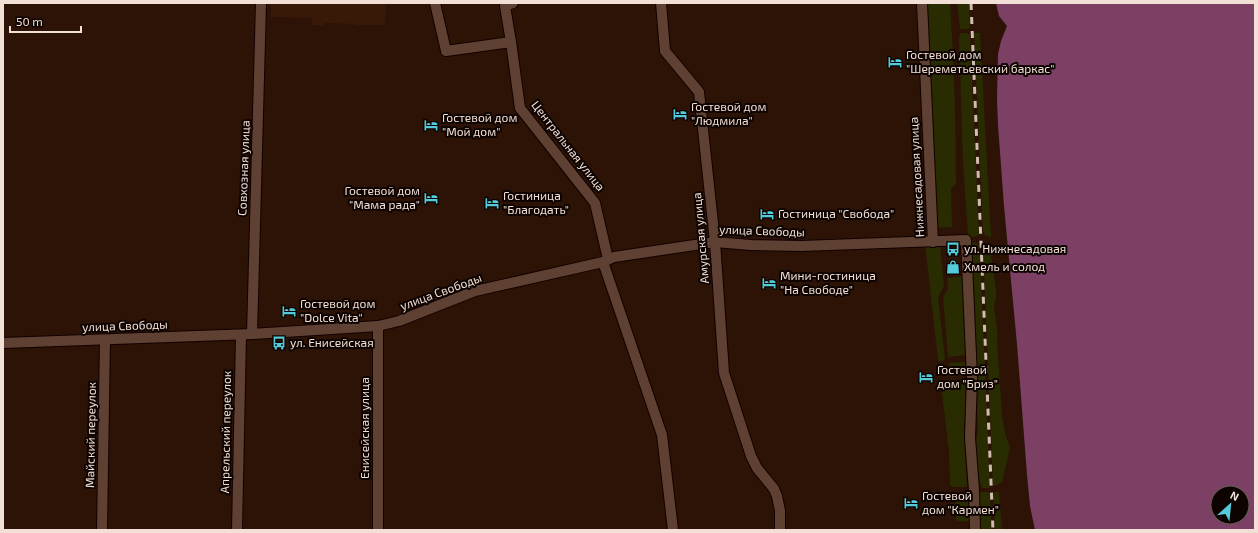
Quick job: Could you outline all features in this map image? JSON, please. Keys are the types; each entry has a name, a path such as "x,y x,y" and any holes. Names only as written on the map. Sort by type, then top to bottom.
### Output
{"street":[{"name":"Совхозная улица","path":"252,334 261,3"},
{"path":"435,3 446,51 511,42"},
{"name":"Центральная улица","path":"513,3 505,6 520,108 595,203 605,261 662,435 673,530"},
{"name":"Амурская улица","path":"661,3 665,51 699,92 715,242 724,373 751,456 757,468 774,490 780,511 780,530"},
{"name":"Нижнесадовая улица","path":"922,3 932,242 966,240 972,378 970,438 975,530"},
{"name":"улица Свободы","path":"3,343 241,335 378,326 400,321 474,291 605,261 614,257 715,242 751,245 801,246 932,242"},
{"name":"Енисейская улица","path":"378,326 378,530"},
{"name":"Апрельский переулок","path":"237,530 241,335"},
{"name":"Майский переулок","path":"102,530 105,340"}],"shaded area":[{"path":"271,3 393,3 386,4 385,25 324,23 324,26 312,25 312,18 271,17"},
{"path":"996,3 1255,3 1255,530 1035,530 1030,506 1027,475 998,125 998,54 1007,26 999,16"}],"green space":[{"path":"925,3 950,3 954,71 956,161 956,184 951,188 952,227 935,228"},
{"path":"957,3 969,3 970,27 968,29 960,29"},
{"path":"961,33 967,33 970,35 979,235 974,237 969,237 968,234 963,162 959,36"},
{"path":"974,33 980,33 991,237 985,235 983,232"},
{"path":"974,242 978,244 980,257 989,488 982,488 981,486 976,452 978,431 969,247 970,243"},
{"path":"925,244 940,244 944,286 938,297 945,359 940,362 938,360"},
{"path":"985,246 989,247 990,250 996,290 994,305 998,337 1002,416 1005,433 1010,448 1002,482 993,486 983,249"},
{"path":"965,276 966,355 948,357 943,298 948,288 947,278"},
{"path":"965,362 967,375 950,377 949,363"},
{"path":"946,382 960,382 967,384 968,409 964,423 967,487 954,487 950,485 949,452 941,384"},
{"path":"989,492 990,495 992,530 980,530 979,493"},
{"path":"995,492 999,492 1002,530 995,530 993,495"},
{"path":"958,494 971,494 971,521 961,522 956,520 955,499"}],"railway":[{"path":"971,3 993,530"}],"place":[{"name":"Гостевой дом \"Шереметьевский баркас\"","path":"895,62"},
{"name":"Гостевой дом \"Людмила\"","path":"680,114"},
{"name":"Гостевой дом \"Мой дом\"","path":"431,125"},
{"name":"Гостевой дом \"Мама рада\"","path":"431,198"},
{"name":"Гостиница \"Благодать\"","path":"492,203"},
{"name":"Гостиница \"Свобода\"","path":"767,214"},
{"name":"ул. Нижнесадовая","path":"953,249"},
{"name":"Хмель и солод","path":"953,267"},
{"name":"Мини-гостиница \"На Свободе\"","path":"769,283"},
{"name":"Гостевой дом \"Dolce Vita\"","path":"289,311"},
{"name":"ул. Енисейская","path":"279,343"},
{"name":"Гостевой дом \"Бриз\"","path":"926,377"},
{"name":"Гостевой дом \"Кармен\"","path":"911,503"}]}
